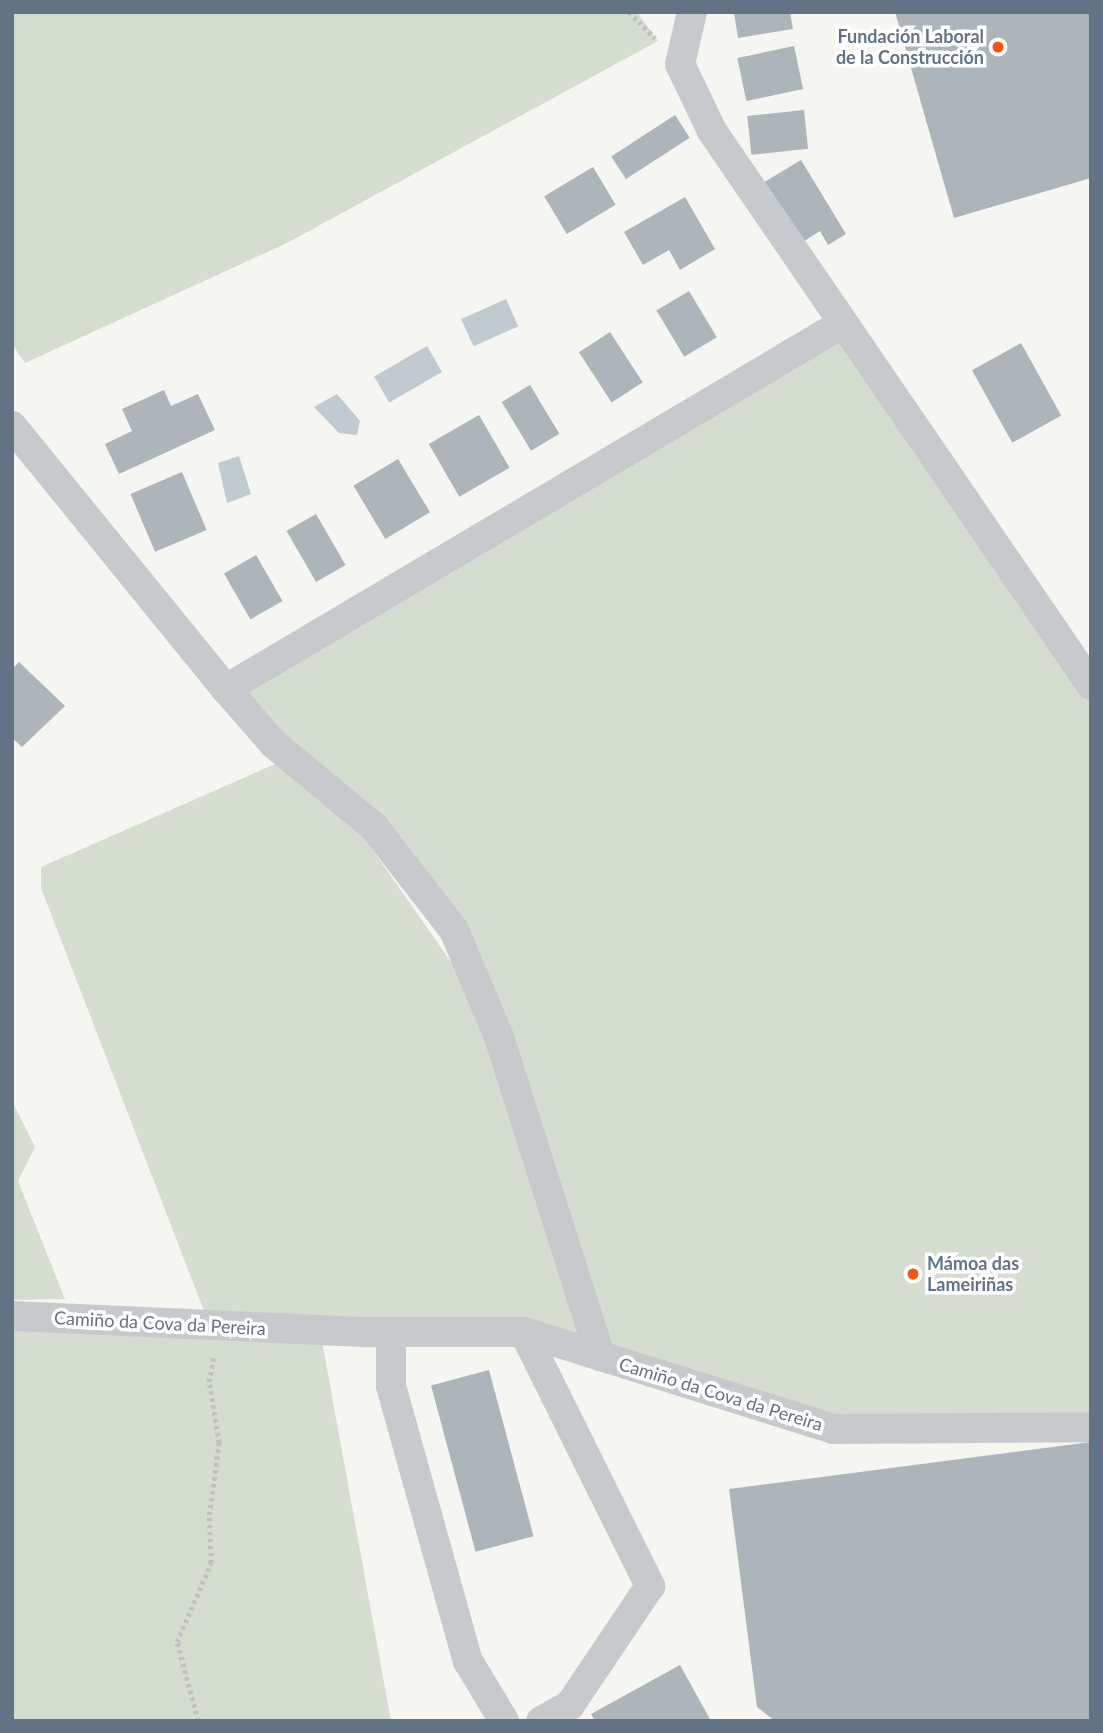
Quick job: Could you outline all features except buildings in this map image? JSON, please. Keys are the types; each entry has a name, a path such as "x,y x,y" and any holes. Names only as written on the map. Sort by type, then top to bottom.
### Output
{"street":[{"path":"692,12 680,64 691,95 840,325 1091,685"},
{"path":"226,689 840,325"},
{"path":"12,426 274,744 374,827 454,930 499,1037 600,1356"},
{"name":"Camiño da Cova da Pereira","path":"12,1316 391,1332 524,1332 833,1429 1091,1427"},
{"path":"391,1332 391,1386 468,1661 504,1721"},
{"path":"524,1332 650,1586 570,1705 541,1721"}],"path":[{"path":"198,1721 177,1642 211,1563 209,1515 219,1443 209,1382 220,1325"}],"shaded area":[{"path":"12,12 637,12 658,41 287,243 25,363 12,344"},
{"path":"506,299 518,326 473,346 461,319"},
{"path":"840,325 1091,672 1091,1427 833,1429 499,1332 320,1330 391,1721 12,1721 12,1316 209,1324 41,888 41,867 282,761 360,832 463,979 516,1095 429,899 226,689"},
{"path":"427,346 442,372 389,402 374,376"},
{"path":"337,394 360,421 357,435 339,433 314,407"},
{"path":"239,456 251,494 227,503 218,463"},
{"path":"12,1101 35,1147 18,1181 65,1299 12,1300"}],"place":[{"name":"Fundación Laboral de la Construcción","path":"998,47"},
{"name":"Mámoa das Lameiriñas","path":"913,1274"}]}
